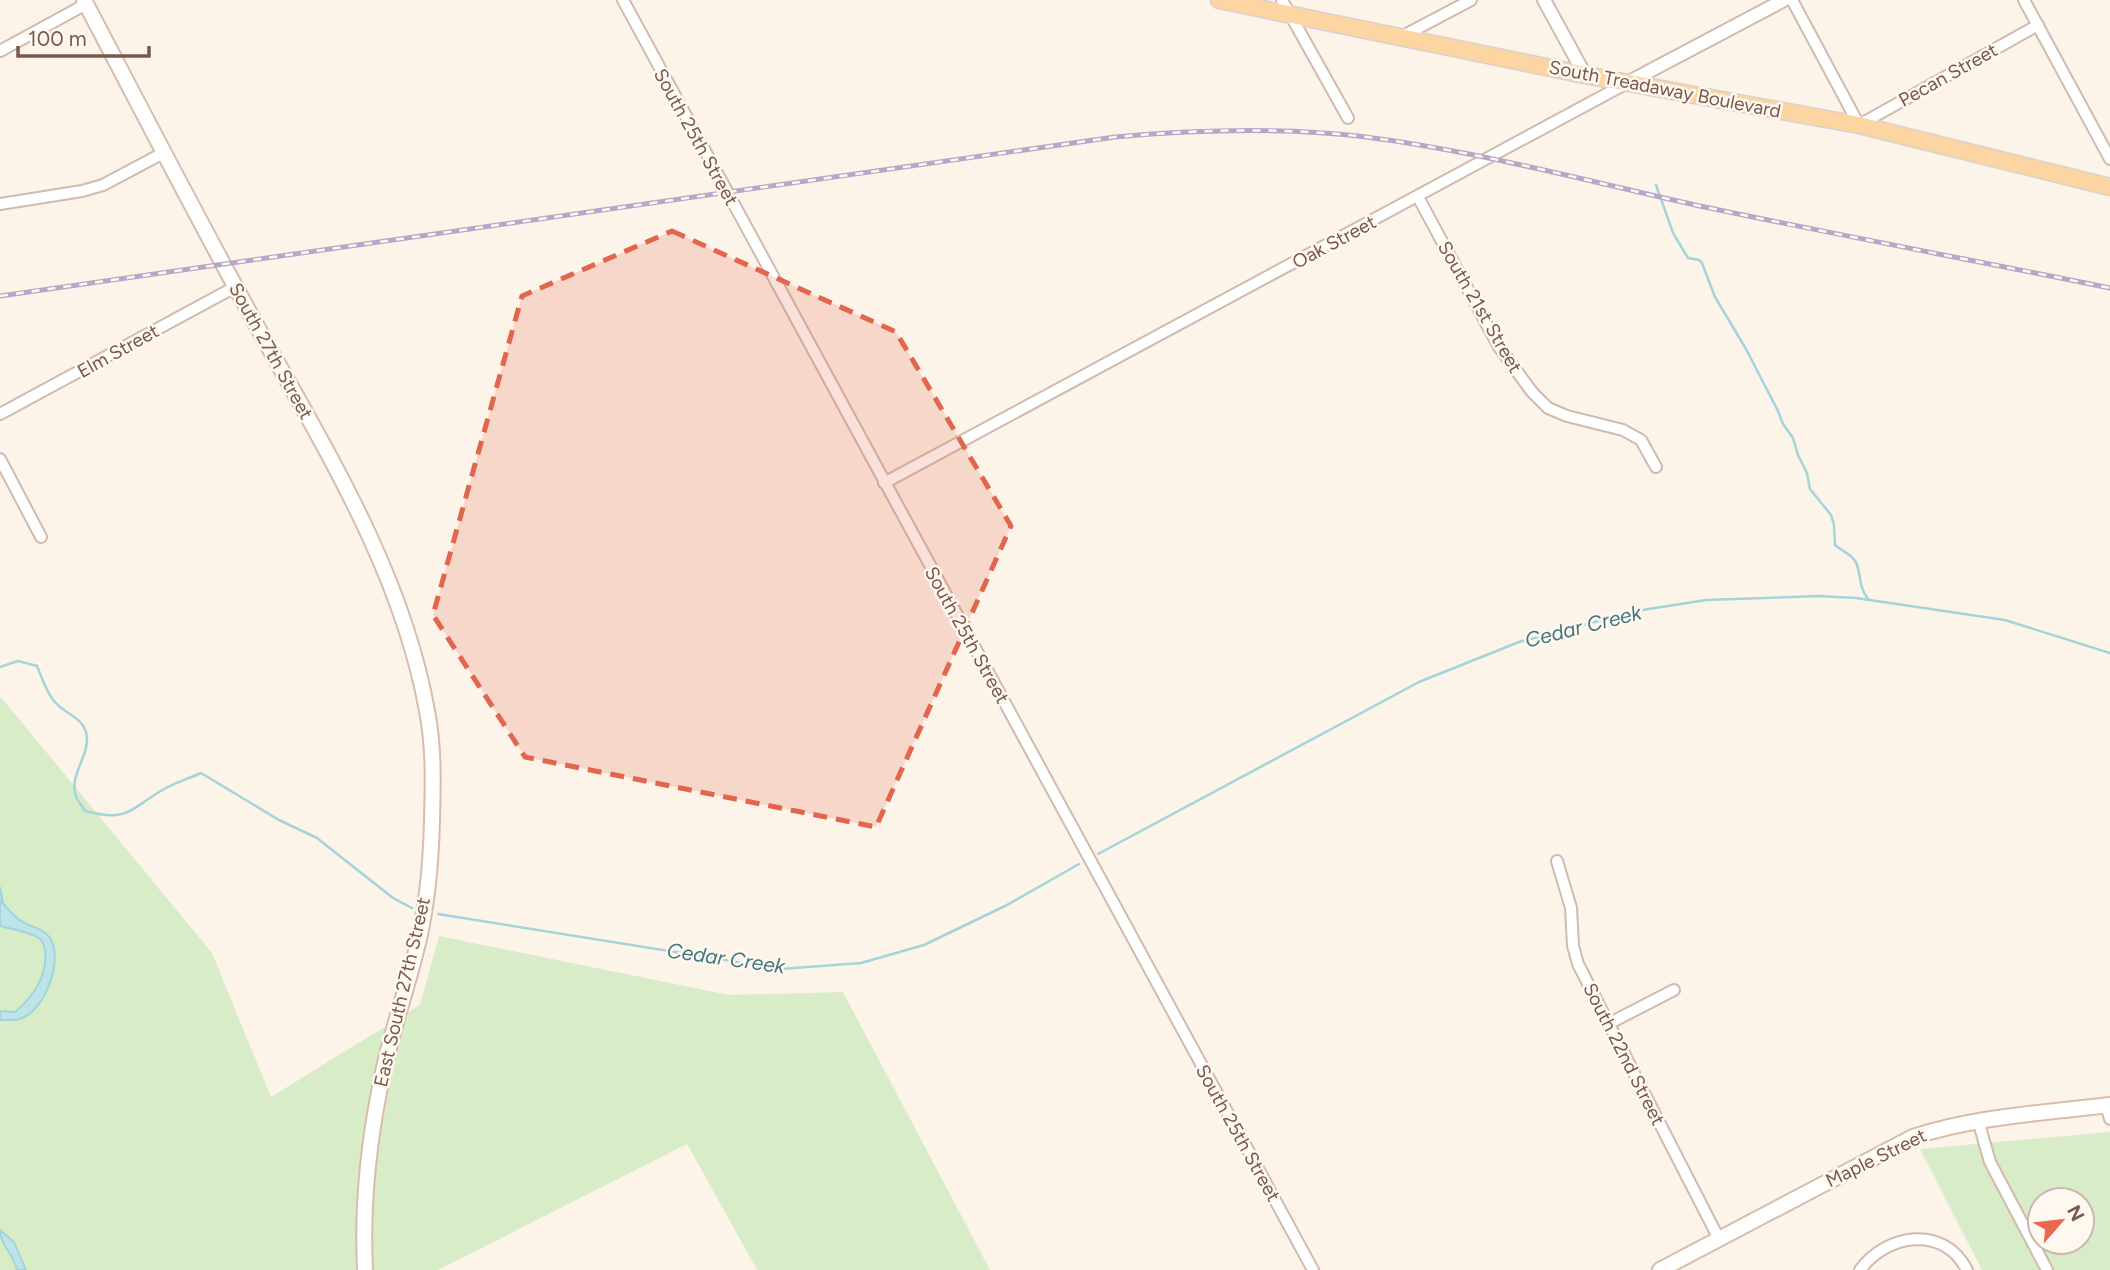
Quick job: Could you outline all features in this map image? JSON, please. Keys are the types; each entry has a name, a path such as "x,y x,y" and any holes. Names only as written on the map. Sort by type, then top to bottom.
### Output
{"main road":[{"name":"South Treadaway Boulevard","path":"1219,0 1286,7 1404,36 1585,75 1859,125 2110,187"},
{"name":"South 27th Street","path":"85,2 235,287 340,478 393,588 417,661 428,714"},
{"name":"East South 27th Street","path":"366,1270 364,1227 369,1150 380,1085 416,953 426,896 433,782 428,714"},
{"name":"Maple Street","path":"1660,1270 1913,1137 1944,1126 1978,1120 2109,1110"}],"street":[{"name":"South 25th Street","path":"623,0 1313,1270"},
{"path":"1404,36 1471,0"},
{"path":"1544,0 1585,75"},
{"name":"Oak Street","path":"884,483 1784,0"},
{"path":"1792,0 1859,125"},
{"path":"2024,0 2110,159"},
{"path":"0,51 85,2"},
{"path":"1286,7 1348,118"},
{"name":"Pecan Street","path":"1859,125 2038,25"},
{"path":"0,204 93,188 126,174 165,152"},
{"name":"South 21st Street","path":"1418,197 1499,347 1532,392 1548,408 1567,416 1623,430 1641,440 1656,467"},
{"name":"Elm Street","path":"0,414 235,287"},
{"path":"0,459 41,537"},
{"name":"South 22nd Street","path":"1557,861 1571,908 1573,946 1578,964 1719,1239"},
{"path":"1608,1024 1674,989"},
{"path":"1978,1120 1990,1162 2047,1270"},
{"path":"1860,1270 1868,1259 1880,1250 1894,1242 1913,1238 1948,1248 1967,1270"}],"highlighted area":[{"path":"672,231 896,332 1011,526 876,827 525,757 433,615 522,296"}],"green space":[{"path":"0,696 212,953 271,1097 420,1005 439,936 729,995 843,992 990,1270 757,1270 687,1144 438,1270 0,1270"},
{"path":"2110,1132 2110,1270 1982,1270 1920,1149"}],"water":[{"path":"0,900 20,920 47,935 54,947 53,970 45,995 30,1013 14,1020 0,1020 0,1011 15,1012 34,992 42,977 45,950 39,938 0,926"},
{"path":"0,1230 14,1242 26,1270 17,1270"}],"waterway":[{"path":"1656,185 1673,233 1688,258 1702,263 1715,297 1793,438 1807,473 1810,489 1831,515 1835,545 1856,562 1861,586 1868,599"},
{"name":"Cedar Creek","path":"1098,854 1419,682 1519,642 1636,611 1706,600 1819,596 1856,598 2005,620 2110,653"},
{"name":"Cedar Creek","path":"0,667 18,661 37,666 54,701 84,727 86,748 74,789 85,811 112,815 129,812 166,788 201,773 279,820 317,838 393,898 412,908"},
{"name":"Cedar Creek","path":"438,914 781,969 861,963 924,945 1007,905 1079,864"},
{"name":"Cedar Creek","path":"0,888 3,904"}],"railway":[{"path":"0,296 1115,137 1236,130 1328,133 1443,149 1695,205 2110,288"}]}
